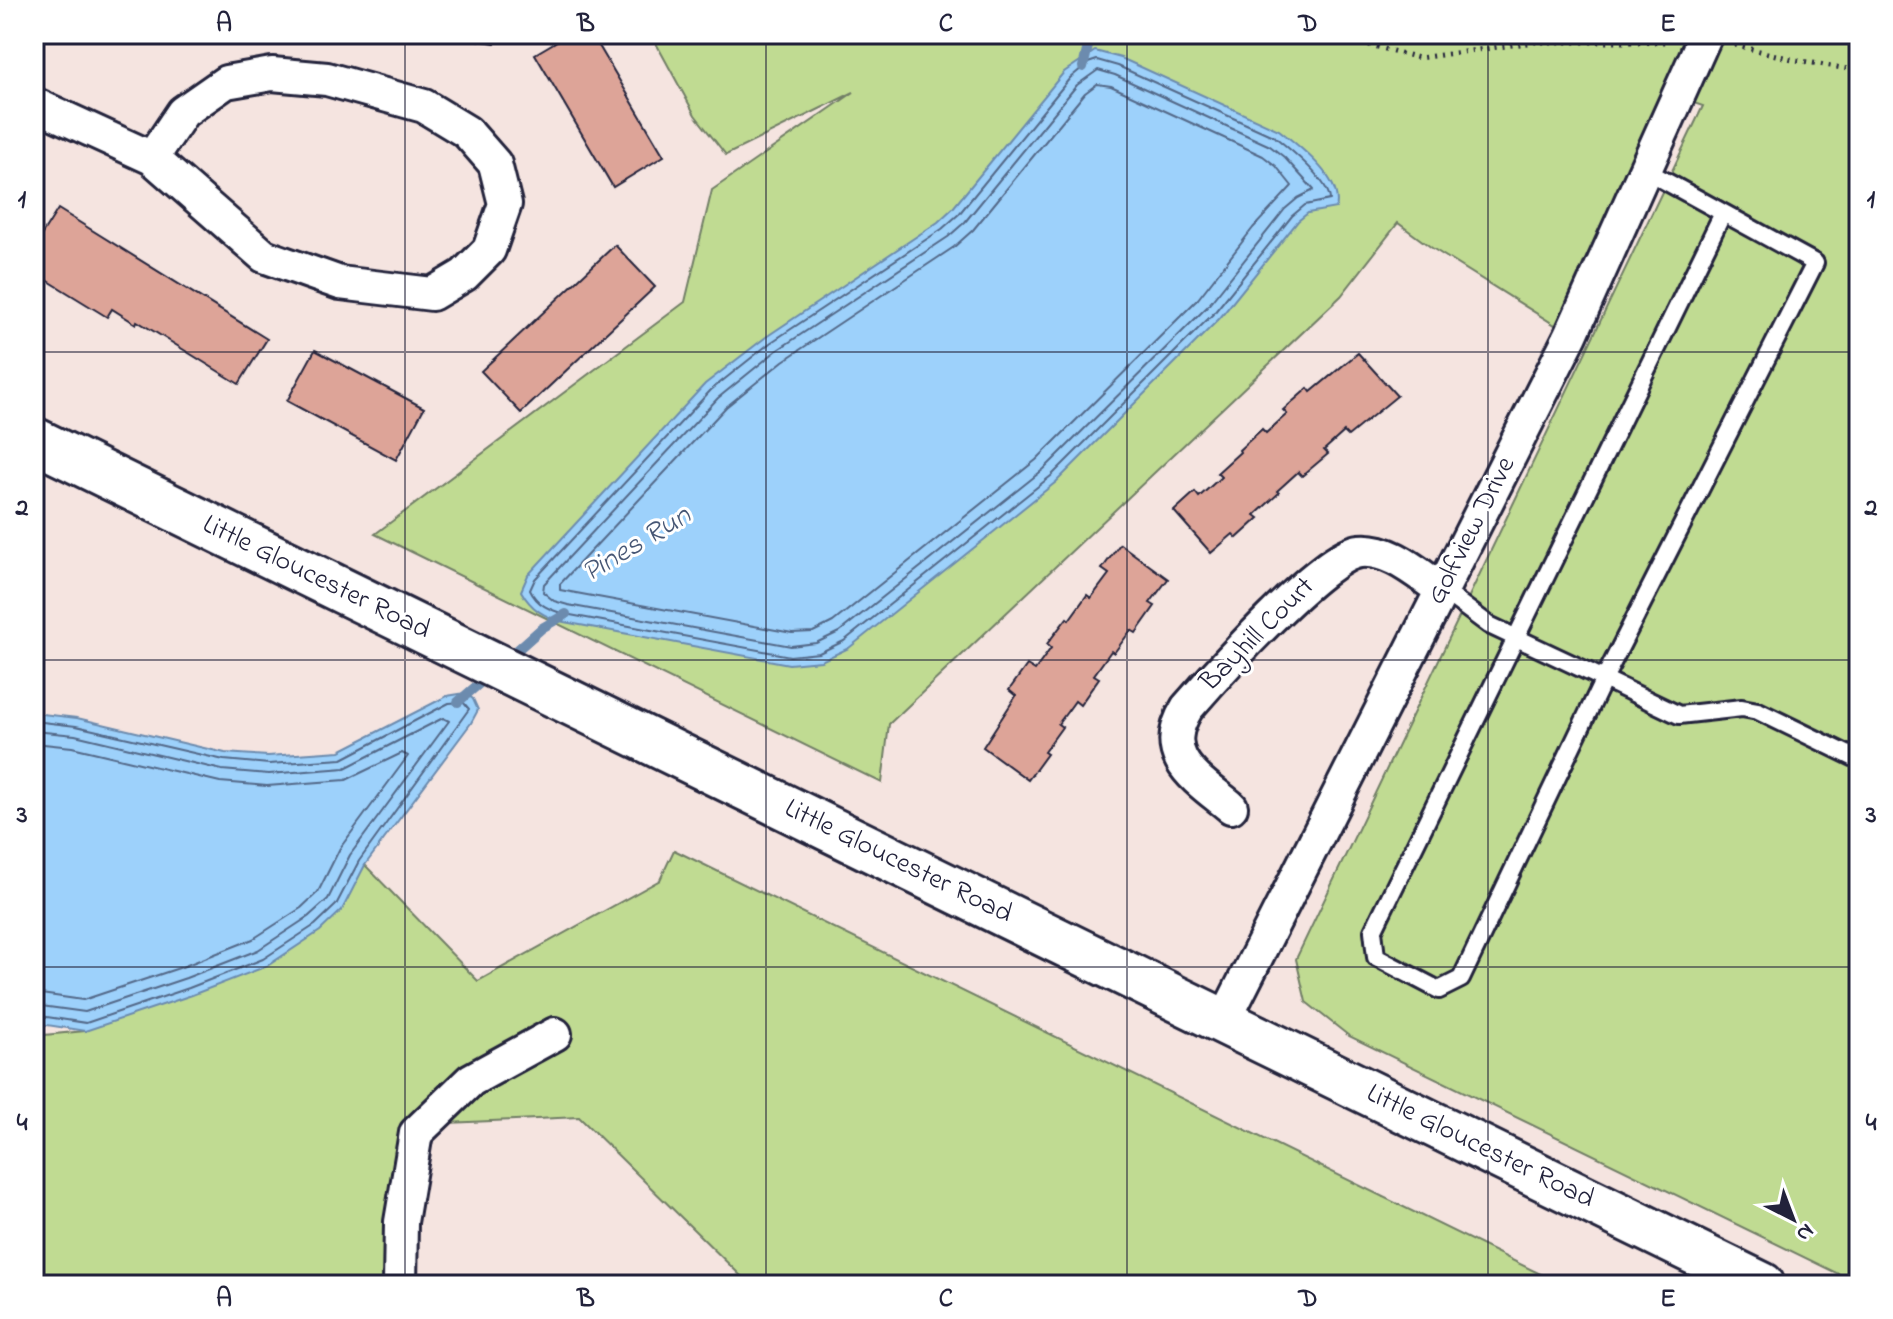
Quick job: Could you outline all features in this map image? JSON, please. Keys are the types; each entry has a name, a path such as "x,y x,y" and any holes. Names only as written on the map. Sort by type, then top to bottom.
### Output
{"street":[{"name":"Golfview Drive","path":"1224,1021 1571,335 1704,39"},
{"path":"34,104 152,158 264,256 340,283 432,294 464,275 489,250 505,204 495,164 467,132 424,106 327,79 272,74 226,82 183,112 152,158"},
{"name":"Little Gloucester Road","path":"34,440 1762,1285"},
{"name":"Bayhill Court","path":"1231,807 1191,773 1180,759 1175,735 1178,722 1187,708 1266,622 1332,563 1346,554 1359,551 1376,552 1396,560 1442,590"},
{"path":"400,1285 401,1222 416,1133 471,1080 555,1034"}],"lane":[{"path":"1645,170 1815,263 1604,679 1461,979 1439,990 1376,957 1373,931 1723,213"},
{"path":"1442,590 1489,625 1679,715 1742,708 1758,711 1859,760"}],"path":[{"path":"1339,34 1419,58 1535,42 1704,39 1859,71"}],"green space":[{"path":"651,34 1859,34 1859,1284 1349,1036 1306,1002 1296,959 1703,106 1679,98 1571,335 1432,248 1398,223 1341,296 889,724 882,783 375,534 685,302 712,190 854,92 726,155 695,115"},
{"path":"674,850 1563,1285 745,1285 745,1280 579,1117 425,1124 407,1285 34,1285 34,1036 85,1031 365,865 478,981 660,880"}],"water":[{"path":"1095,51 1121,58 1279,130 1327,175 1337,197 1336,208 1308,213 1298,221 1220,318 1056,482 849,648 821,661 789,664 564,622 544,615 529,603 521,591 528,575 705,384 766,337 938,222 953,208 1064,72"},
{"path":"465,693 473,699 478,710 471,723 365,865 342,910 320,931 267,966 85,1031 34,1023 34,713 77,718 225,753 268,756 340,751 447,696"}],"building":[{"path":"444,34 497,34 495,43"},
{"path":"569,34 592,34 664,156 613,187 535,54"},
{"path":"58,209 267,339 239,384 137,321 136,324 112,309 107,317 34,272 34,247"},
{"path":"615,245 655,287 521,413 481,371"},
{"path":"315,350 424,408 396,460 287,401"},
{"path":"1358,353 1397,396 1348,436 1344,432 1324,450 1328,454 1302,476 1298,472 1277,491 1279,493 1255,515 1259,518 1237,538 1233,534 1211,553 1174,511 1195,492 1199,497 1221,477 1217,473 1239,450 1262,429 1266,433 1287,414 1283,410 1308,388 1311,392"},
{"path":"1120,544 1168,579 1150,603 1155,606 1136,633 1131,630 1114,653 1111,651 1094,675 1099,678 1080,705 1075,701 1058,724 1062,727 1028,780 983,747 1016,696 1009,690 1027,665 1035,670 1051,648 1047,644 1067,618 1069,620 1087,595 1091,598 1109,574 1102,569"}],"waterway":[{"name":"Pines Run","path":"1083,67 1091,34"},
{"name":"Pines Run","path":"506,660 542,628 566,614"},
{"name":"Pines Run","path":"458,702 488,676"}]}
